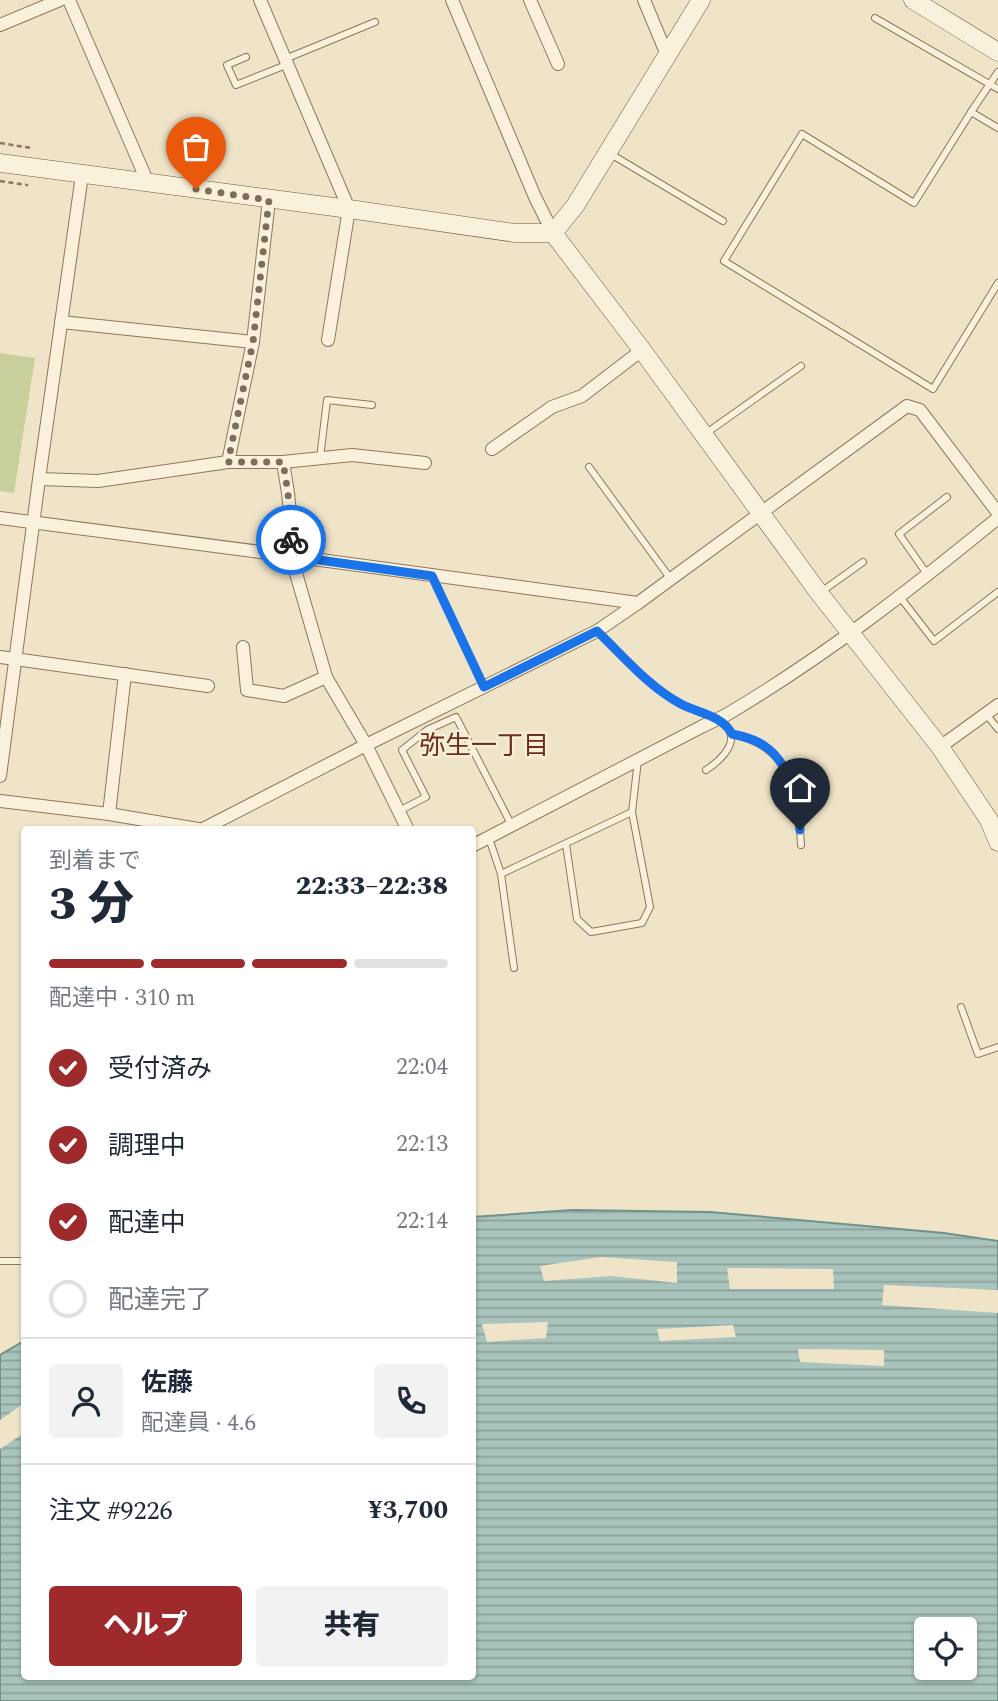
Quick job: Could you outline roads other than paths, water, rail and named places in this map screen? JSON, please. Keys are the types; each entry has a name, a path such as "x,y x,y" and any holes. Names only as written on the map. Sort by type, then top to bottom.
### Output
{"street":[{"path":"0,25 60,0"},
{"path":"69,0 148,183"},
{"path":"260,0 349,209 328,340"},
{"path":"452,0 535,197 553,233 819,593 940,747 989,820 998,842"},
{"path":"530,0 558,64"},
{"path":"643,0 667,55"},
{"path":"553,233 575,206 701,0"},
{"path":"913,0 998,52"},
{"path":"0,163 516,233 553,233"},
{"path":"0,776 82,175"},
{"path":"228,462 253,342 269,200"},
{"path":"61,322 253,342"},
{"path":"492,449 552,407 582,396 642,350"},
{"path":"209,826 597,631 638,604 907,406 920,410 998,515 900,597 779,684 726,715 476,844"},
{"path":"39,479 98,481 228,462 283,462 352,455 425,463"},
{"path":"283,462 289,503 291,556 326,677 366,745 406,826"},
{"path":"0,518 638,604"},
{"path":"243,647 247,690 284,696 326,677"},
{"path":"0,657 208,686"},
{"path":"109,814 125,674"},
{"path":"940,747 998,705"},
{"path":"0,801 109,814 157,826"}],"lane":[{"path":"875,19 998,89"},
{"path":"246,57 228,65 236,85 375,22"},
{"path":"998,72 915,203 802,134 724,261 933,389 998,283"},
{"path":"971,112 998,128"},
{"path":"607,152 723,222"},
{"path":"704,435 801,366"},
{"path":"320,458 327,400 372,405"},
{"path":"589,467 671,579"},
{"path":"928,575 899,534 947,497"},
{"path":"819,593 863,562"},
{"path":"432,576 484,687"},
{"path":"900,597 934,641 998,592"},
{"path":"597,631 654,685 680,704 706,713 728,727 732,734 728,749 716,764 706,770"},
{"path":"986,713 998,729"},
{"path":"399,811 426,797 402,750 427,730 456,717 512,826"},
{"path":"732,734 764,745 779,759 792,783 799,814 801,845"},
{"path":"566,844 577,919 591,932 642,923 650,907 632,812 638,760"},
{"path":"501,874 632,812"},
{"path":"489,838 501,874 514,968"},
{"path":"961,1007 978,1054 998,1048"},
{"path":"0,1262 21,1261"}],"water":[{"path":"572,1210 710,1212 944,1233 998,1241 998,1701 0,1701 0,1355 21,1343 21,1680 476,1680 476,1217"}],"district":[{"name":"弥生一丁目","path":"484,745"}]}
